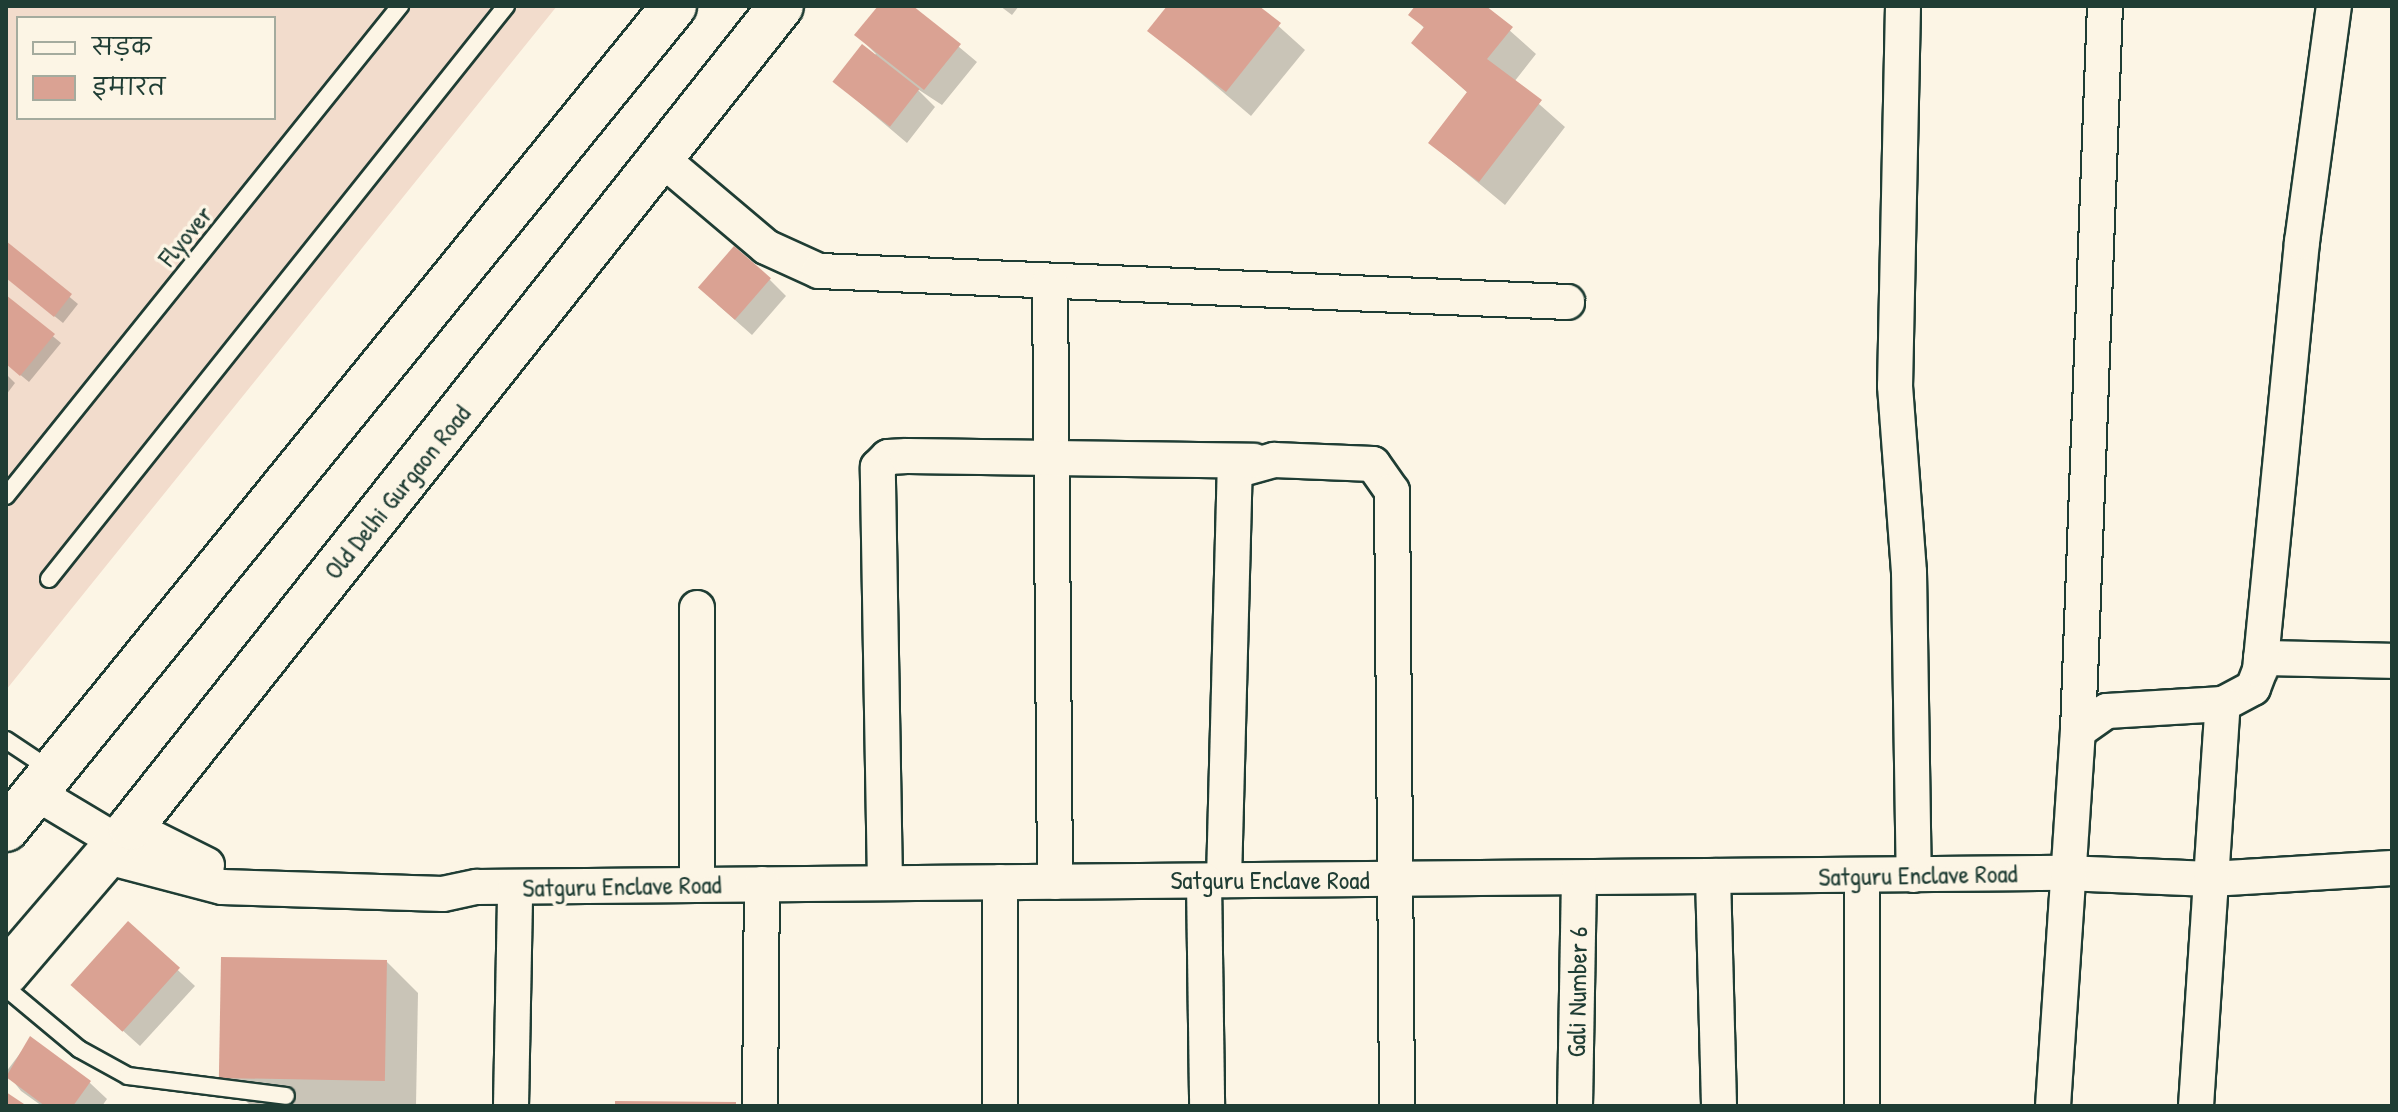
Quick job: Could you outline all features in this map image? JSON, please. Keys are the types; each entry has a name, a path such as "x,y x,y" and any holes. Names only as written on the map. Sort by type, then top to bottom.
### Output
{"main road":[{"path":"6,829 674,6"},
{"name":"Old Delhi Gurgaon Road","path":"6,973 117,842 781,6"}],"street":[{"path":"1903,6 1895,386 1909,572 1914,875"},
{"path":"2053,1106 2064,873 2078,731 2105,6"},
{"path":"2078,731 2107,711 2223,704 2253,688 2261,658 2302,242 2334,6"},
{"path":"662,159 766,247 805,266 855,276 1567,302"},
{"path":"1050,282 1049,459 1055,882"},
{"path":"885,883 878,467 888,457 1356,460 1386,474 1397,879 1397,1106"},
{"path":"1207,1106 1231,489 1235,471 1254,461"},
{"path":"697,608 697,885"},
{"path":"2261,658 2392,661"},
{"path":"2196,1106 2223,704"},
{"name":"Satguru Enclave Road","path":"45,782 117,842 199,864 447,875 477,887 2064,873 2211,879 2392,868"},
{"path":"1862,875 1862,1106"},
{"path":"1713,876 1719,1106"},
{"name":"Gali Number 6","path":"1575,1106 1579,878"},
{"path":"1000,882 1000,1106"},
{"path":"760,1106 762,884"},
{"path":"511,1106 515,888"}],"lane":[{"path":"49,579 506,6"},
{"name":"Flyover","path":"6,496 397,12"},
{"path":"6,740 45,782"},
{"path":"6,988 79,1049 128,1076 286,1096"}],"shaded area":[{"path":"6,6 557,6 6,690"}],"building":[{"path":"878,6 913,6 961,44 924,90 854,35"},
{"path":"1167,6 1259,6 1281,23 1226,92 1147,31"},
{"path":"1415,6 1486,6 1513,27 1487,59 1542,100 1479,182 1428,143 1467,92 1411,43 1424,27 1408,15"},
{"path":"862,44 920,89 890,127 832,82"},
{"path":"6,241 72,294 54,317 6,278"},
{"path":"734,246 771,278 735,320 698,288"},
{"path":"6,295 55,334 20,376 6,364"},
{"path":"128,921 180,968 122,1032 70,985"},
{"path":"221,957 387,960 385,1081 219,1078"},
{"path":"30,1036 91,1081 73,1106 45,1106 6,1077"},
{"path":"6,1092 27,1106 6,1106"},
{"path":"615,1101 736,1102 736,1106 615,1106"}]}
